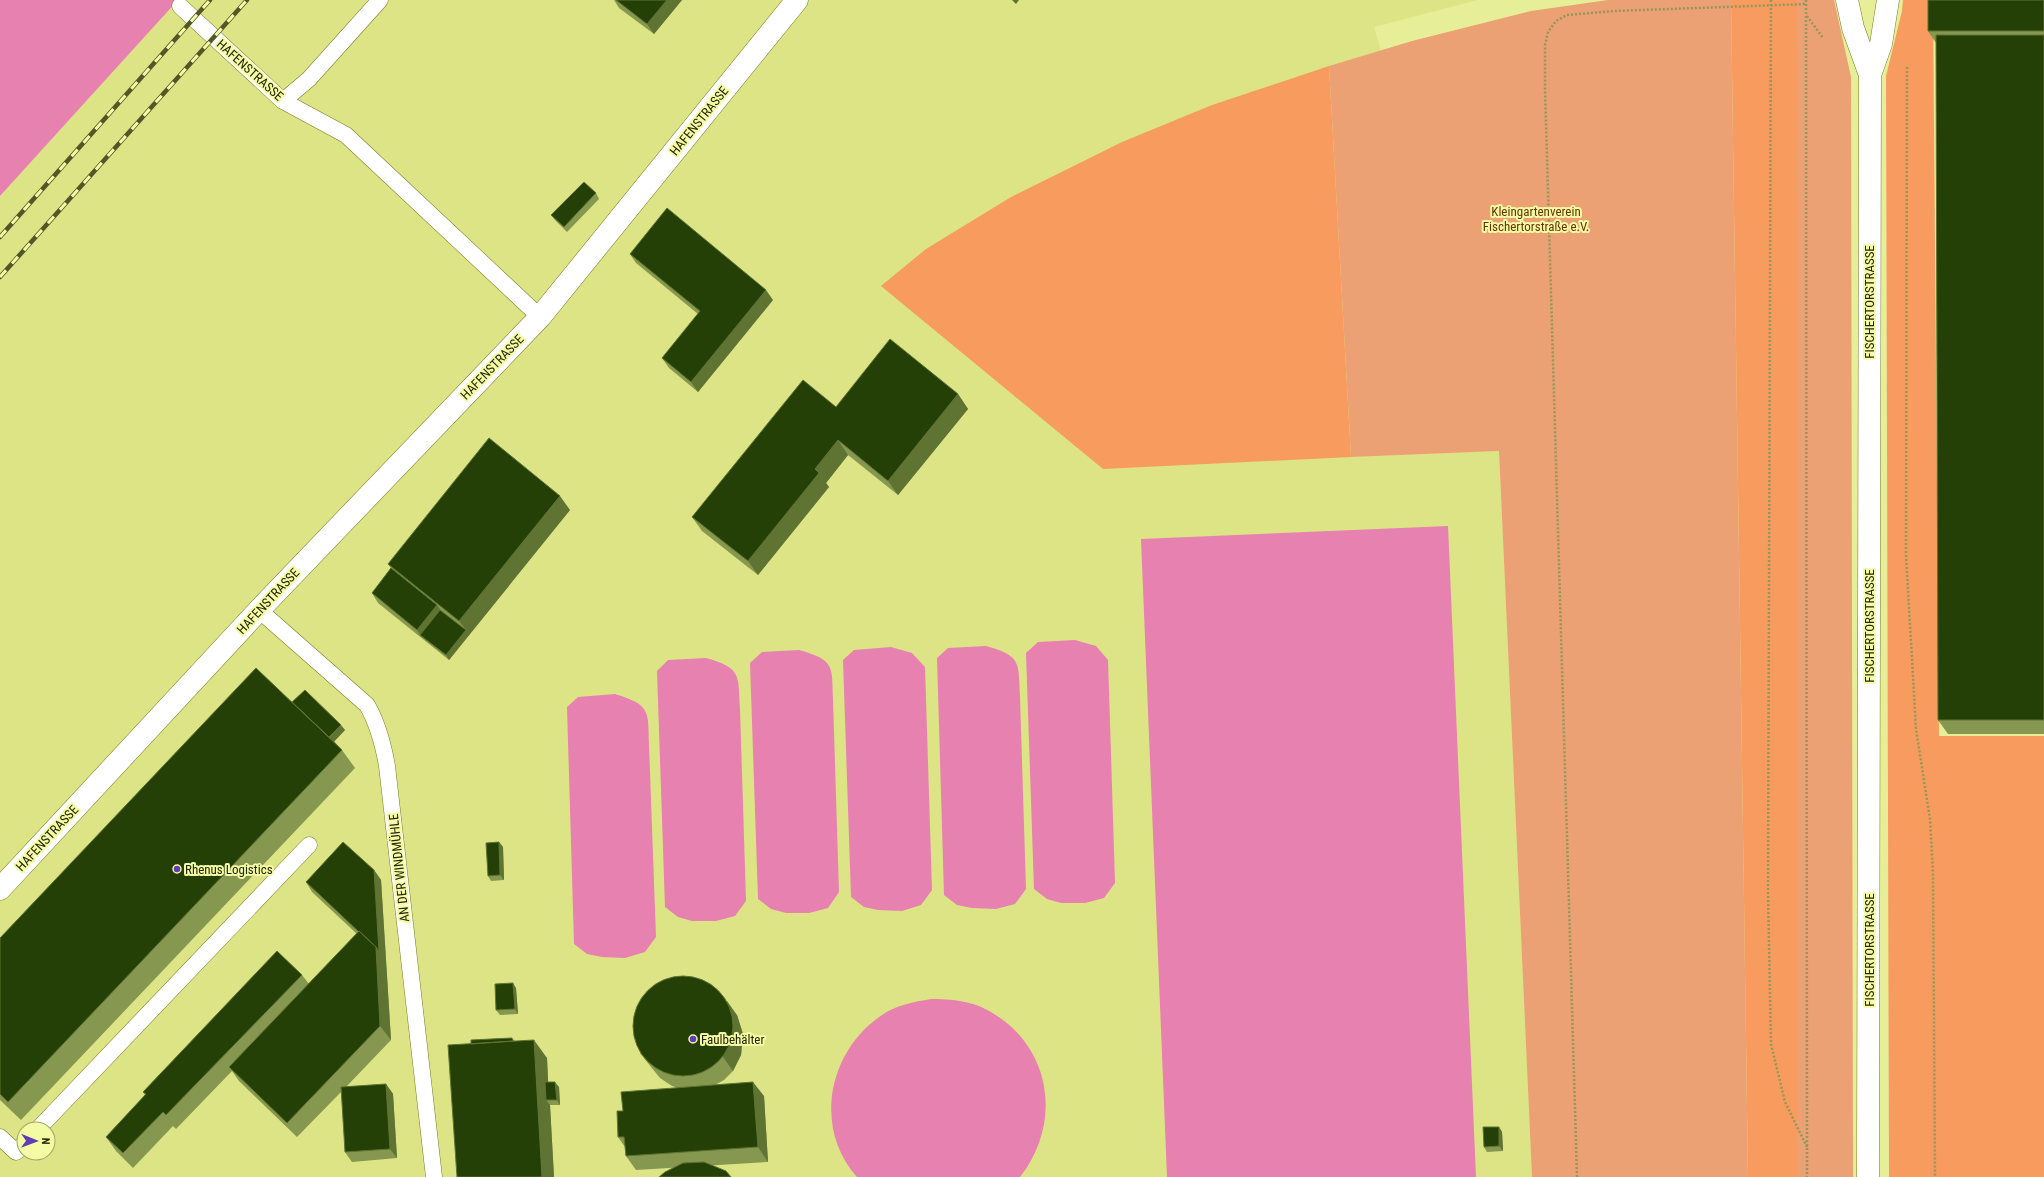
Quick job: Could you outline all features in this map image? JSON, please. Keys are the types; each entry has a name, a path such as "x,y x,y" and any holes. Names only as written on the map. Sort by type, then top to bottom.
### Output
{"street":[{"name":"HAFENSTRASSE","path":"0,889 259,610 540,317 797,0"},
{"name":"FISCHERTORSTRASSE","path":"1847,0 1853,28 1870,75"},
{"name":"FISCHERTORSTRASSE","path":"1868,1177 1870,75 1881,44 1888,0"}],"lane":[{"path":"283,101 309,79 380,0"},
{"name":"HAFENSTRASSE","path":"180,6 283,101 346,135 540,317"},
{"name":"AN DER WINDMÜHLE","path":"259,610 366,705 376,720 382,738 387,766 434,1177"},
{"path":"46,1121 308,845"},
{"path":"0,1137 16,1152"}],"path":[{"path":"1771,0 1768,892 1771,1044 1785,1102 1807,1147"},
{"path":"1577,1177 1545,97 1545,45 1548,32 1556,20 1567,15 1615,11 1806,2 1807,1177"},
{"path":"1907,63 1906,555 1916,729 1930,819 1933,873 1935,1177"}],"shaded area":[{"path":"0,0 178,0 0,196"},
{"path":"178,0 1478,0 1374,27 1381,51 1329,66 1351,457 1499,451 1532,1177 0,1177 0,196"},
{"path":"1731,0 1797,0 1797,1177 1748,1177"},
{"path":"1903,0 1933,0 1939,736 2044,736 2044,1177 1889,1177 1886,76 1902,11"},
{"path":"1329,66 1351,457 1103,469 881,286 926,249 1011,197 1122,142 1212,105"},
{"path":"1448,526 1476,1177 1167,1177 1141,539"},
{"path":"1075,640 1096,646 1108,660 1115,883 1104,898 1085,903 1061,903 1047,899 1034,889 1026,653 1038,642"},
{"path":"986,646 1006,653 1016,662 1019,676 1020,697 1026,889 1015,904 996,909 972,908 957,905 944,895 937,658 948,648"},
{"path":"891,647 912,653 925,667 932,890 921,905 902,911 878,910 864,907 851,897 843,660 854,650"},
{"path":"799,650 819,657 825,661 831,672 833,688 839,892 828,908 809,913 786,913 771,909 758,899 750,663 762,652"},
{"path":"706,658 726,665 736,674 738,681 746,901 735,916 716,921 692,921 678,917 665,907 657,671 668,660"},
{"path":"615,694 627,698 641,706 647,717 649,733 656,937 645,952 625,958 602,957 587,954 574,944 567,707 578,697"},
{"path":"931,999 955,1000 979,1006 1003,1020 1021,1038 1035,1058 1043,1081 1046,1105 1043,1130 1034,1154 1020,1177 857,1177 843,1157 835,1136 831,1114 833,1091 839,1069 849,1049 864,1030 882,1015 905,1004"}],"green space":[{"name":"Kleingartenverein Fischertorstraße e.V.","path":"1608,0 1731,0 1748,1177 1532,1177 1499,451 1351,457 1329,66 1412,41 1531,11"},
{"path":"1797,0 1834,0 1851,77 1853,1177 1797,1177"}],"building":[{"path":"616,0 667,0 647,24"},
{"path":"1928,0 2044,0 2044,31 1928,31"},
{"path":"1936,35 2044,35 2044,720 1938,720"},
{"path":"584,182 596,193 564,227 551,215"},
{"path":"667,208 766,290 691,382 662,358 700,311 630,254"},
{"path":"890,339 958,394 888,481 838,440 815,469 819,473 748,561 692,517 803,380 836,407"},
{"path":"489,438 560,496 459,621 388,564"},
{"path":"391,568 437,605 417,630 372,593"},
{"path":"440,610 466,630 446,655 420,635"},
{"name":"Rhenus Logistics","path":"256,668 342,750 8,1102 0,1094 0,938"},
{"path":"305,690 341,725 329,737 292,702"},
{"path":"343,842 374,870 379,951 306,882"},
{"path":"499,842 500,875 488,876 486,843"},
{"path":"359,931 376,947 380,1026 287,1123 229,1067"},
{"path":"277,951 302,975 166,1115 163,1112 123,1153 106,1137 146,1094 143,1092"},
{"name":"Faulbehälter","path":"683,976 693,977 711,984 725,998 732,1016 732,1036 725,1054 711,1068 693,1075 683,1076 673,1075 655,1068 641,1054 634,1036 633,1026 634,1016 641,998 655,984 673,977"},
{"path":"513,983 515,1009 496,1010 495,984"},
{"path":"512,1038 513,1041 471,1044 471,1040"},
{"path":"534,1040 542,1177 457,1177 448,1045"},
{"path":"545,1082 555,1082 557,1100 546,1100"},
{"path":"753,1082 758,1147 626,1156 624,1137 618,1137 617,1111 623,1111 621,1092"},
{"path":"386,1084 390,1149 345,1152 341,1087"},
{"path":"1483,1127 1499,1127 1499,1146 1484,1147"},
{"path":"704,1162 726,1171 731,1177 659,1177 665,1172 683,1163"}],"railway":[{"path":"0,237 210,0"},
{"path":"0,277 247,0"}],"place":[{"name":"Rhenus Logistics","path":"177,869"},
{"name":"Faulbehälter","path":"693,1039"}]}
